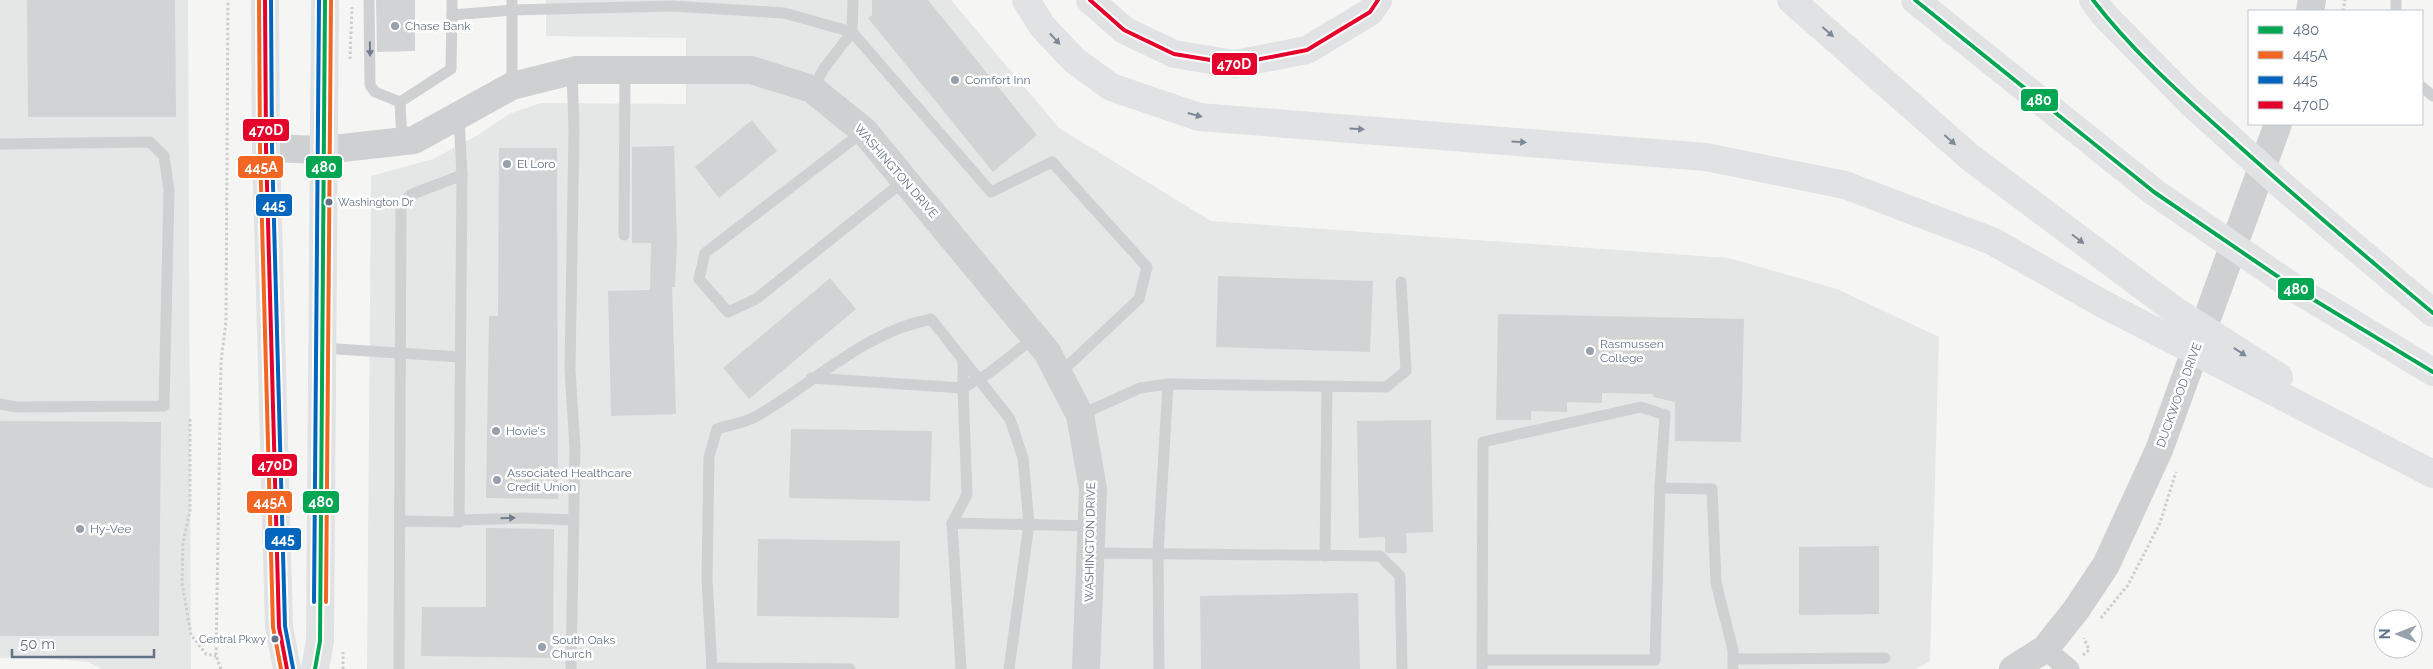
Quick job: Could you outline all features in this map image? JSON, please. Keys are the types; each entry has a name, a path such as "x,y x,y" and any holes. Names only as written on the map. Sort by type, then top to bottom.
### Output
{"main road":[{"path":"265,0 266,148 279,627 286,669"},
{"path":"315,669 320,641 325,0"},
{"path":"1026,0 1042,26 1074,60 1111,87 1198,117 1706,157 1845,185 1992,241 2103,304 2427,470"},
{"path":"1090,0 1124,30 1174,54 1235,64 1307,50 1370,12 1378,0"},
{"path":"1791,0 1971,158 2165,303 2427,470"},
{"path":"1915,0 2154,192 2296,289 2433,372"},
{"path":"2093,0 2106,16 2190,102 2285,188 2433,313"}],"street":[{"name":"WASHINGTON DRIVE","path":"266,148 324,150 414,140 512,86 572,71 751,70 812,89 864,131 1035,337 1047,352 1080,415 1093,489 1086,669"},
{"name":"DUCKWOOD DRIVE","path":"2013,669 2045,649 2076,610 2106,565 2159,450 2278,125"},
{"path":"2045,649 2069,669"}],"lane":[{"path":"369,0 370,85 376,92 400,102"},
{"path":"400,102 451,70 452,0"},
{"path":"812,89 825,67 852,32 853,0"},
{"path":"452,14 512,5 672,6 784,13 852,32 991,192 1052,162 1147,267 1139,299 1059,374"},
{"path":"512,5 512,86"},
{"path":"624,235 625,70"},
{"path":"571,669 575,448 570,370 574,138 572,71"},
{"path":"2423,88 2433,96"},
{"path":"400,102 402,141"},
{"path":"459,115 462,175 459,520"},
{"path":"864,131 705,253 699,279 728,312 756,299 905,180"},
{"path":"0,144 150,142 164,156 169,191 164,406 16,407 0,404"},
{"path":"399,669 401,206 410,195 462,175"},
{"path":"1080,415 1140,388 1168,384 1386,387 1406,371 1401,282"},
{"path":"850,669 712,668 707,579 709,457 717,429 755,417 811,378 862,346 906,324 931,319 980,378 1010,419 1022,458 1029,524 1010,669"},
{"path":"811,378 962,388 980,378 1035,337"},
{"path":"322,348 460,357"},
{"path":"961,669 952,523 967,495 962,388 964,359"},
{"path":"1159,669 1158,554 1168,384"},
{"path":"1325,556 1327,386"},
{"path":"1641,406 1665,415 1660,488 1655,660 1482,664 1483,442 1641,406"},
{"path":"1660,488 1712,490 1716,583 1733,664 1885,658"},
{"path":"400,521 459,522 459,520 524,518 573,520"},
{"path":"952,523 1092,526"},
{"path":"1091,552 1380,556 1400,576 1402,669"}],"path":[{"path":"221,669 216,656 221,362 226,321 228,0"},
{"path":"190,419 190,510 183,542 182,583 190,635 206,654 216,656"}],"shaded area":[{"path":"0,0 188,0 191,669 102,669 88,662 27,657 0,658"},
{"path":"546,0 951,0 1059,128 1211,221 1729,258 1837,289 1939,337 1930,661 1916,669 367,669 371,176 433,159 478,135 509,114 541,103 686,104 686,38 546,36"}],"building":[{"path":"27,0 175,0 176,117 28,117"},
{"name":"Chase Bank","path":"376,0 415,0 415,51 377,52"},
{"name":"Comfort Inn","path":"872,0 928,0 1037,135 993,172 868,18 872,15"},
{"path":"752,120 777,151 719,198 695,167"},
{"path":"674,146 677,242 675,287 672,287 676,414 611,416 608,291 650,290 651,243 632,243 632,147"},
{"path":"499,148 557,148 558,499 486,498 489,316 498,316"},
{"path":"1218,276 1373,281 1370,352 1216,347"},
{"path":"830,278 856,309 749,399 723,368"},
{"path":"1498,314 1744,319 1741,442 1675,441 1675,402 1653,397 1654,394 1602,393 1602,403 1567,402 1567,412 1531,411 1531,420 1496,420"},
{"path":"1431,420 1433,532 1406,533 1407,553 1387,553 1385,551 1385,537 1359,538 1357,421"},
{"name":"Hy-Vee","path":"0,421 161,422 159,636 0,636"},
{"path":"791,429 932,431 930,501 789,498"},
{"path":"486,528 554,529 553,658 421,656 422,607 486,607"},
{"path":"758,539 900,541 899,618 757,616"},
{"path":"1879,546 1879,614 1799,615 1799,547"},
{"path":"1358,593 1360,669 1201,669 1200,596"}],"transit line":[{"name":"445A","path":"259,0 260,148 273,627 281,669"},
{"name":"470D","path":"265,0 266,148 279,627 287,669"},
{"name":"445","path":"271,0 272,148 285,626 293,668"},
{"name":"445","path":"314,602 319,0"},
{"name":"480","path":"315,669 320,641 325,0"},
{"name":"445A","path":"326,602 331,0"},
{"name":"470D","path":"1090,0 1124,30 1174,54 1235,64 1307,50 1370,12 1378,0"},
{"name":"480","path":"1915,0 2154,192 2296,289 2433,372"},
{"name":"480","path":"2093,0 2137,51 2187,99 2299,199 2433,313"}],"place":[{"name":"Chase Bank","path":"395,26"},
{"name":"Comfort Inn","path":"955,80"},
{"name":"El Loro","path":"507,164"},
{"name":"Washington Dr","path":"329,202"},
{"name":"Rasmussen College","path":"1590,351"},
{"name":"Hovie's","path":"496,431"},
{"name":"Associated Healthcare Credit Union","path":"497,480"},
{"name":"Hy-Vee","path":"80,529"},
{"name":"Central Pkwy","path":"275,639"},
{"name":"South Oaks Church","path":"542,647"}]}
